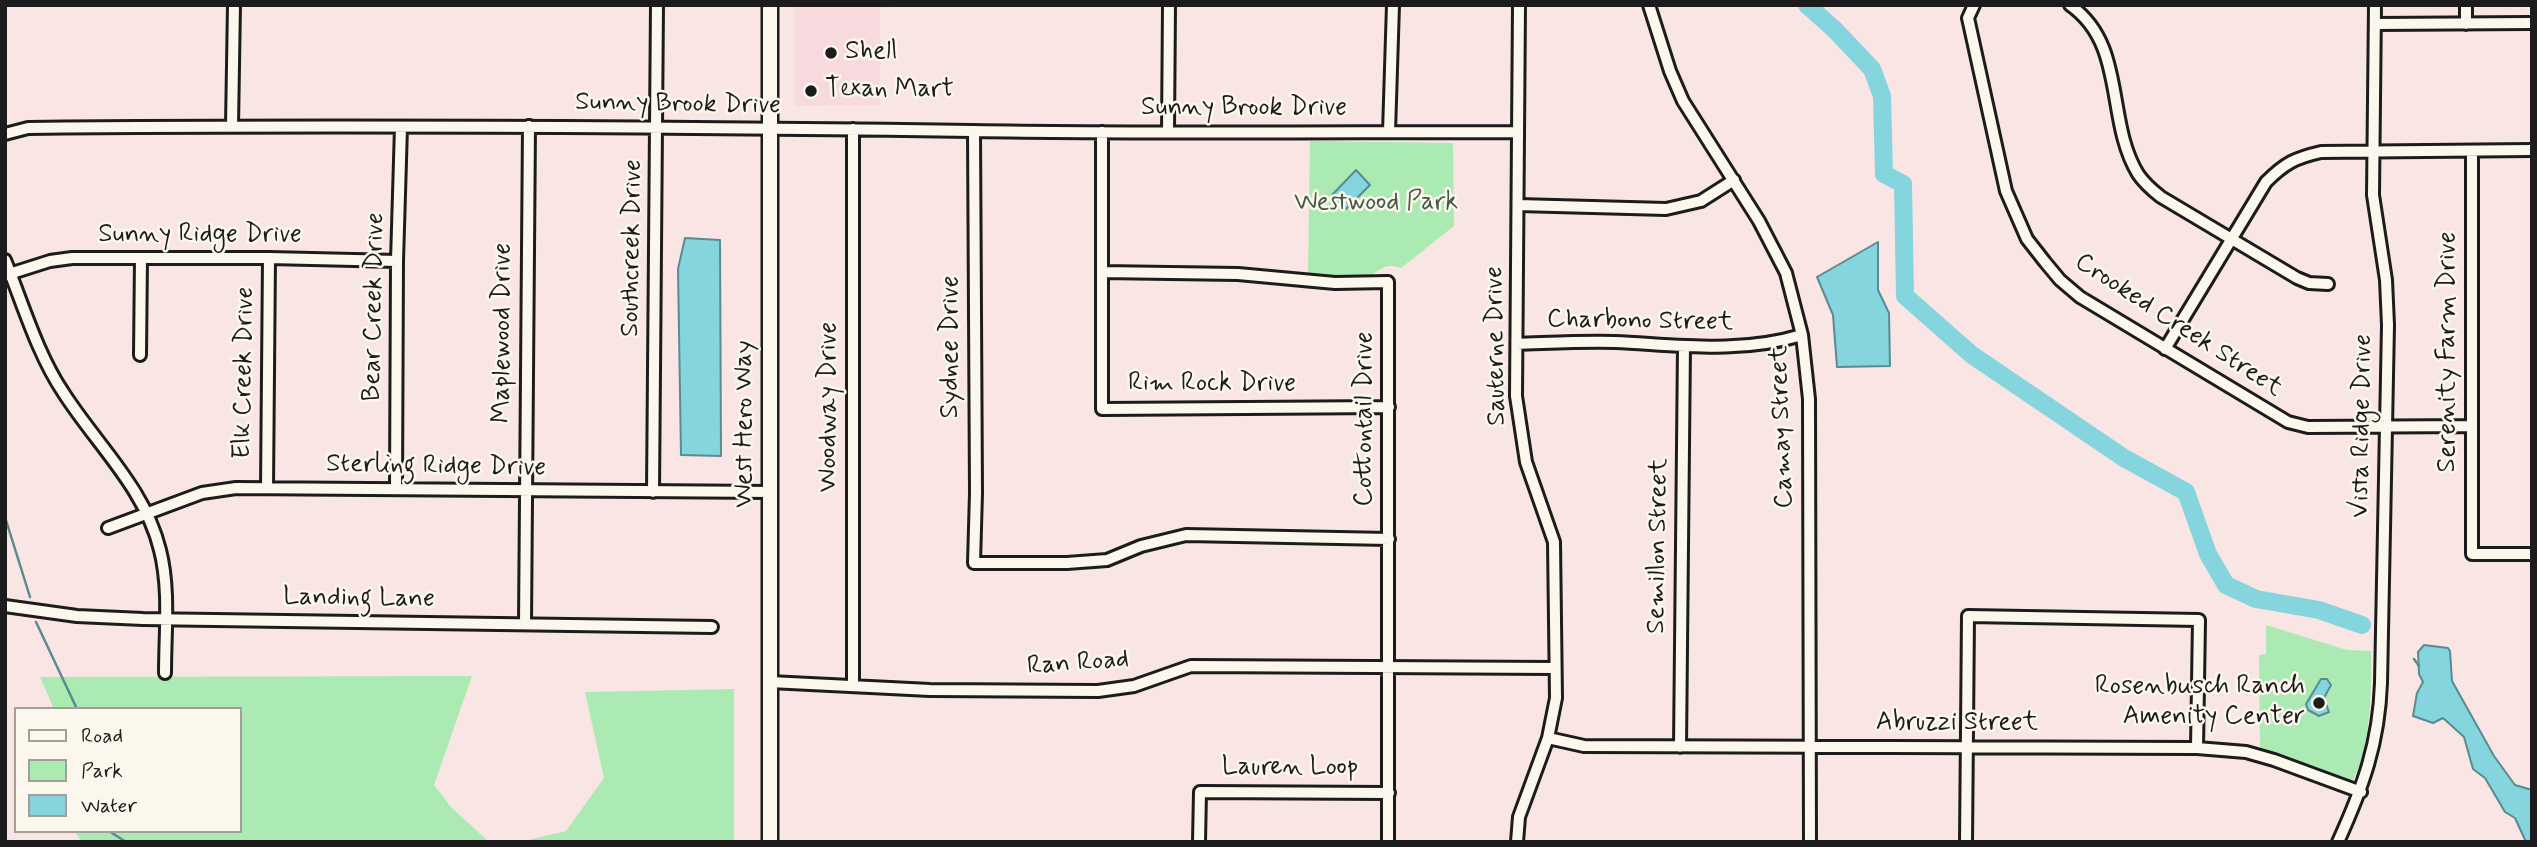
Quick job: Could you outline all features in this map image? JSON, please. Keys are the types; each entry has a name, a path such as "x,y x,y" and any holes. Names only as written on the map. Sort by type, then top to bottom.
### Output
{"main road":[{"name":"West Hero Way","path":"770,5 770,842"}],"street":[{"path":"232,126 234,5"},
{"name":"Southcreek Drive","path":"653,492 657,5"},
{"path":"1168,132 1169,5"},
{"path":"1389,132 1393,5"},
{"name":"Sauterne Drive","path":"1517,842 1519,817 1548,738 1556,698 1554,542 1526,462 1516,396 1519,5"},
{"name":"Camay Street","path":"1649,5 1670,71 1684,101 1734,180 1786,273 1802,335 1809,399 1810,842"},
{"path":"2070,5 2100,37 2108,56 2129,156 2139,176 2161,197 2297,278 2309,283 2328,284"},
{"name":"Vista Ridge Drive","path":"2338,842 2361,792 2380,719 2388,325 2386,279 2373,195 2375,5"},
{"path":"2466,5 2466,23"},
{"name":"Crooked Creek Street","path":"1972,8 1970,27 2006,191 2027,239 2060,280 2080,297 2288,422 2308,427 2472,426"},
{"path":"2375,24 2532,23"},
{"name":"Sunny Brook Drive","path":"5,134 28,128 232,126 1518,132"},
{"name":"Bear Creek Drive","path":"396,489 397,261 401,127"},
{"name":"Maplewood Drive","path":"525,624 529,127"},
{"name":"Woodway Drive","path":"853,129 853,686"},
{"name":"Sydnee Drive","path":"974,131 974,563 1107,560 1141,546 1186,535 1389,539"},
{"name":"Rim Rock Drive","path":"1102,132 1102,409 1389,407"},
{"name":"Serenity Farm Drive","path":"2472,150 2472,555 2532,554"},
{"path":"2165,349 2266,183 2282,166 2298,157 2321,152 2532,150"},
{"path":"1518,205 1665,209 1702,201 1734,180"},
{"name":"Sunny Ridge Drive","path":"8,274 50,261 72,258 397,261"},
{"path":"140,355 141,258"},
{"name":"Elk Creek Drive","path":"267,488 269,258"},
{"path":"5,260 8,274 62,391 127,478 160,550 165,583 165,673"},
{"name":"Cottontail Drive","path":"1102,272 1238,274 1324,283 1388,282 1388,842"},
{"name":"Charbono Street","path":"1517,344 1613,342 1752,347 1802,335"},
{"name":"Semillon Street","path":"1680,747 1684,346"},
{"name":"Sterling Ridge Drive","path":"108,528 202,493 236,488 771,492"},
{"name":"Landing Lane","path":"5,606 77,616 165,619 712,627"},
{"path":"1966,842 1968,617 2199,620 2197,748"},
{"name":"Ran Road","path":"770,682 930,690 1098,691 1134,686 1191,666 1555,668"},
{"name":"Abruzzi Street","path":"1548,738 1584,746 2197,748 2246,752 2361,792"},
{"name":"Lauren Loop","path":"1199,842 1200,792 1389,793"}],"shaded area":[{"path":"795,5 914,5 880,8 880,105 795,106"}],"green space":[{"name":"Westwood Park","path":"1310,141 1453,143 1454,226 1401,268 1388,266 1371,275 1308,275"},
{"path":"2266,625 2347,650 2371,651 2367,735 2364,752 2353,780 2346,780 2260,749 2259,655 2266,654"},
{"path":"472,676 434,785 451,807 489,842 82,842 75,833 242,833 242,707 53,707 40,677"},
{"path":"734,689 734,842 520,842 566,831 604,778 585,692"}],"water":[{"path":"1356,170 1370,185 1346,209 1332,195"},
{"path":"685,238 720,240 721,456 681,455 678,269"},
{"path":"1878,242 1878,290 1889,313 1890,366 1837,367 1833,315 1817,277"},
{"path":"2424,645 2448,648 2452,681 2494,756 2515,785 2532,790 2532,842 2526,842 2515,818 2505,812 2485,778 2473,769 2464,737 2443,718 2433,723 2413,716 2417,693 2423,682 2419,674 2418,652"},
{"path":"2321,679 2327,679 2331,685 2324,698 2329,712 2319,716 2308,710 2306,704"}],"waterway":[{"path":"1807,5 1872,69 1882,96 1884,174 1903,184 1905,296 1972,355 2124,458 2186,492 2208,554 2226,585 2256,599 2319,610 2362,625"},
{"path":"5,517 30,597"},
{"path":"36,622 76,707"},
{"path":"2414,659 2419,666"},
{"path":"112,833 126,842"}],"place":[{"name":"Shell","path":"831,53"},
{"name":"Texan Mart","path":"811,91"},
{"name":"Rosenbusch Ranch Amenity Center","path":"2319,703"}]}
